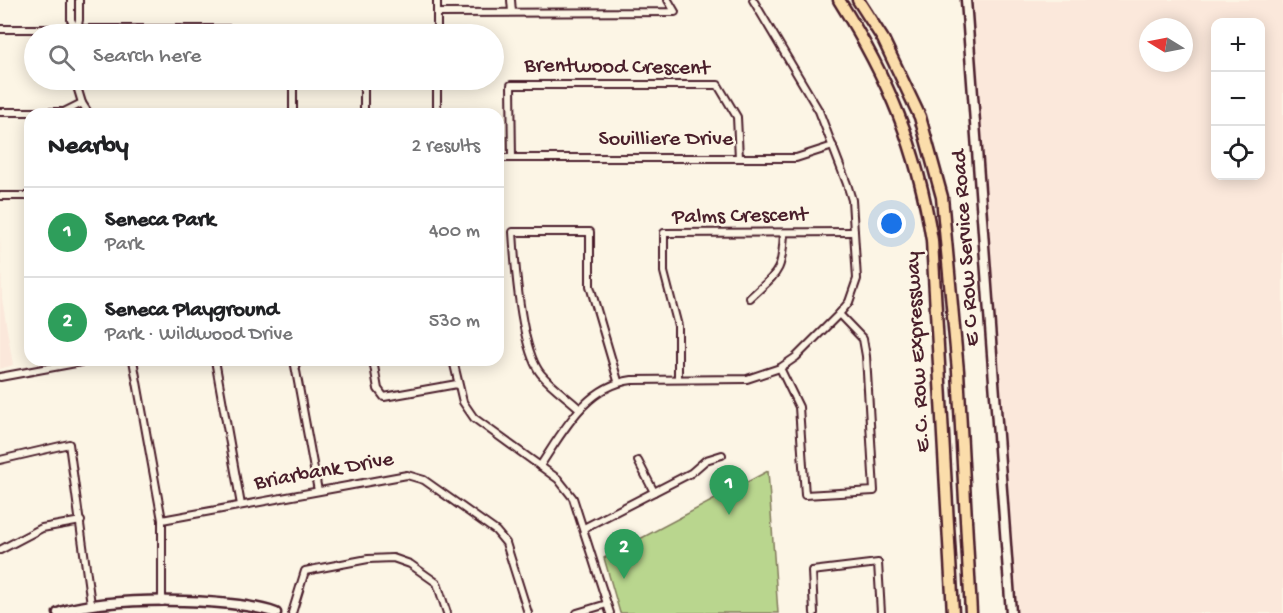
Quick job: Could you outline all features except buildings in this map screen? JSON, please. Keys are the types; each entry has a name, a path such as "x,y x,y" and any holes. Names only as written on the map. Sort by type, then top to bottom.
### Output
{"highway":[{"name":"E.C. Row Expressway","path":"839,0 890,90 910,140 924,190 932,240 953,613"},
{"name":"E.C. Row Expressway","path":"858,0 883,39 920,117 942,197 956,347 971,613"}],"street":[{"path":"71,0 73,24"},
{"path":"78,24 79,0"},
{"path":"437,0 437,24"},
{"path":"512,0 512,12"},
{"path":"437,13 675,12 668,0"},
{"path":"540,466 580,409 599,391 618,381 747,379 780,368 796,357 849,302 856,279 852,200 819,111 753,0"},
{"name":"E C Row Service Road","path":"966,0 1011,613"},
{"path":"0,29 24,30"},
{"name":"Brentwood Crescent","path":"512,158 511,85 718,85 737,117 739,158"},
{"path":"78,90 85,108"},
{"path":"293,90 293,108"},
{"path":"364,90 364,108"},
{"path":"437,90 437,108"},
{"path":"72,108 82,103"},
{"path":"0,112 24,112"},
{"name":"Souilliere Drive","path":"504,158 796,158 833,146"},
{"path":"0,196 24,196"},
{"path":"580,409 541,374 532,360 516,278 513,232 590,232 590,286 618,381"},
{"name":"Palms Crescent","path":"678,379 678,326 664,272 664,233 854,232"},
{"path":"750,298 774,275 782,263 784,233"},
{"path":"780,368 799,407 805,495 874,491 866,356 862,339 839,314"},
{"path":"0,377 44,366"},
{"path":"134,366 162,520 162,602"},
{"path":"216,366 241,505"},
{"path":"295,366 318,491"},
{"path":"374,366 378,389 384,397 457,384"},
{"path":"454,366 463,402 474,418 558,479 573,498 610,613"},
{"path":"0,460 69,444 91,604"},
{"path":"584,528 692,473 706,460 722,455"},
{"path":"638,461 654,492"},
{"name":"Briarbank Drive","path":"162,520 407,475 424,480 496,531 506,543 528,613"},
{"path":"0,550 42,528 81,521"},
{"path":"292,613 305,571 368,559 393,558 410,564 437,583 447,613"},
{"path":"814,613 812,571 878,563 881,613"},
{"path":"58,613 91,604 162,602 229,603 249,605 276,613"},
{"path":"228,613 229,603"},
{"path":"577,613 607,604"}],"shaded area":[{"path":"968,0 1283,0 1283,613 1014,613"},
{"path":"0,235 2,299 13,365 0,369"}],"green space":[{"path":"768,471 778,613 620,613 604,558"}],"place":[{"name":"Seneca Park","path":"729,515"},
{"name":"Seneca Playground","path":"624,579"}]}
